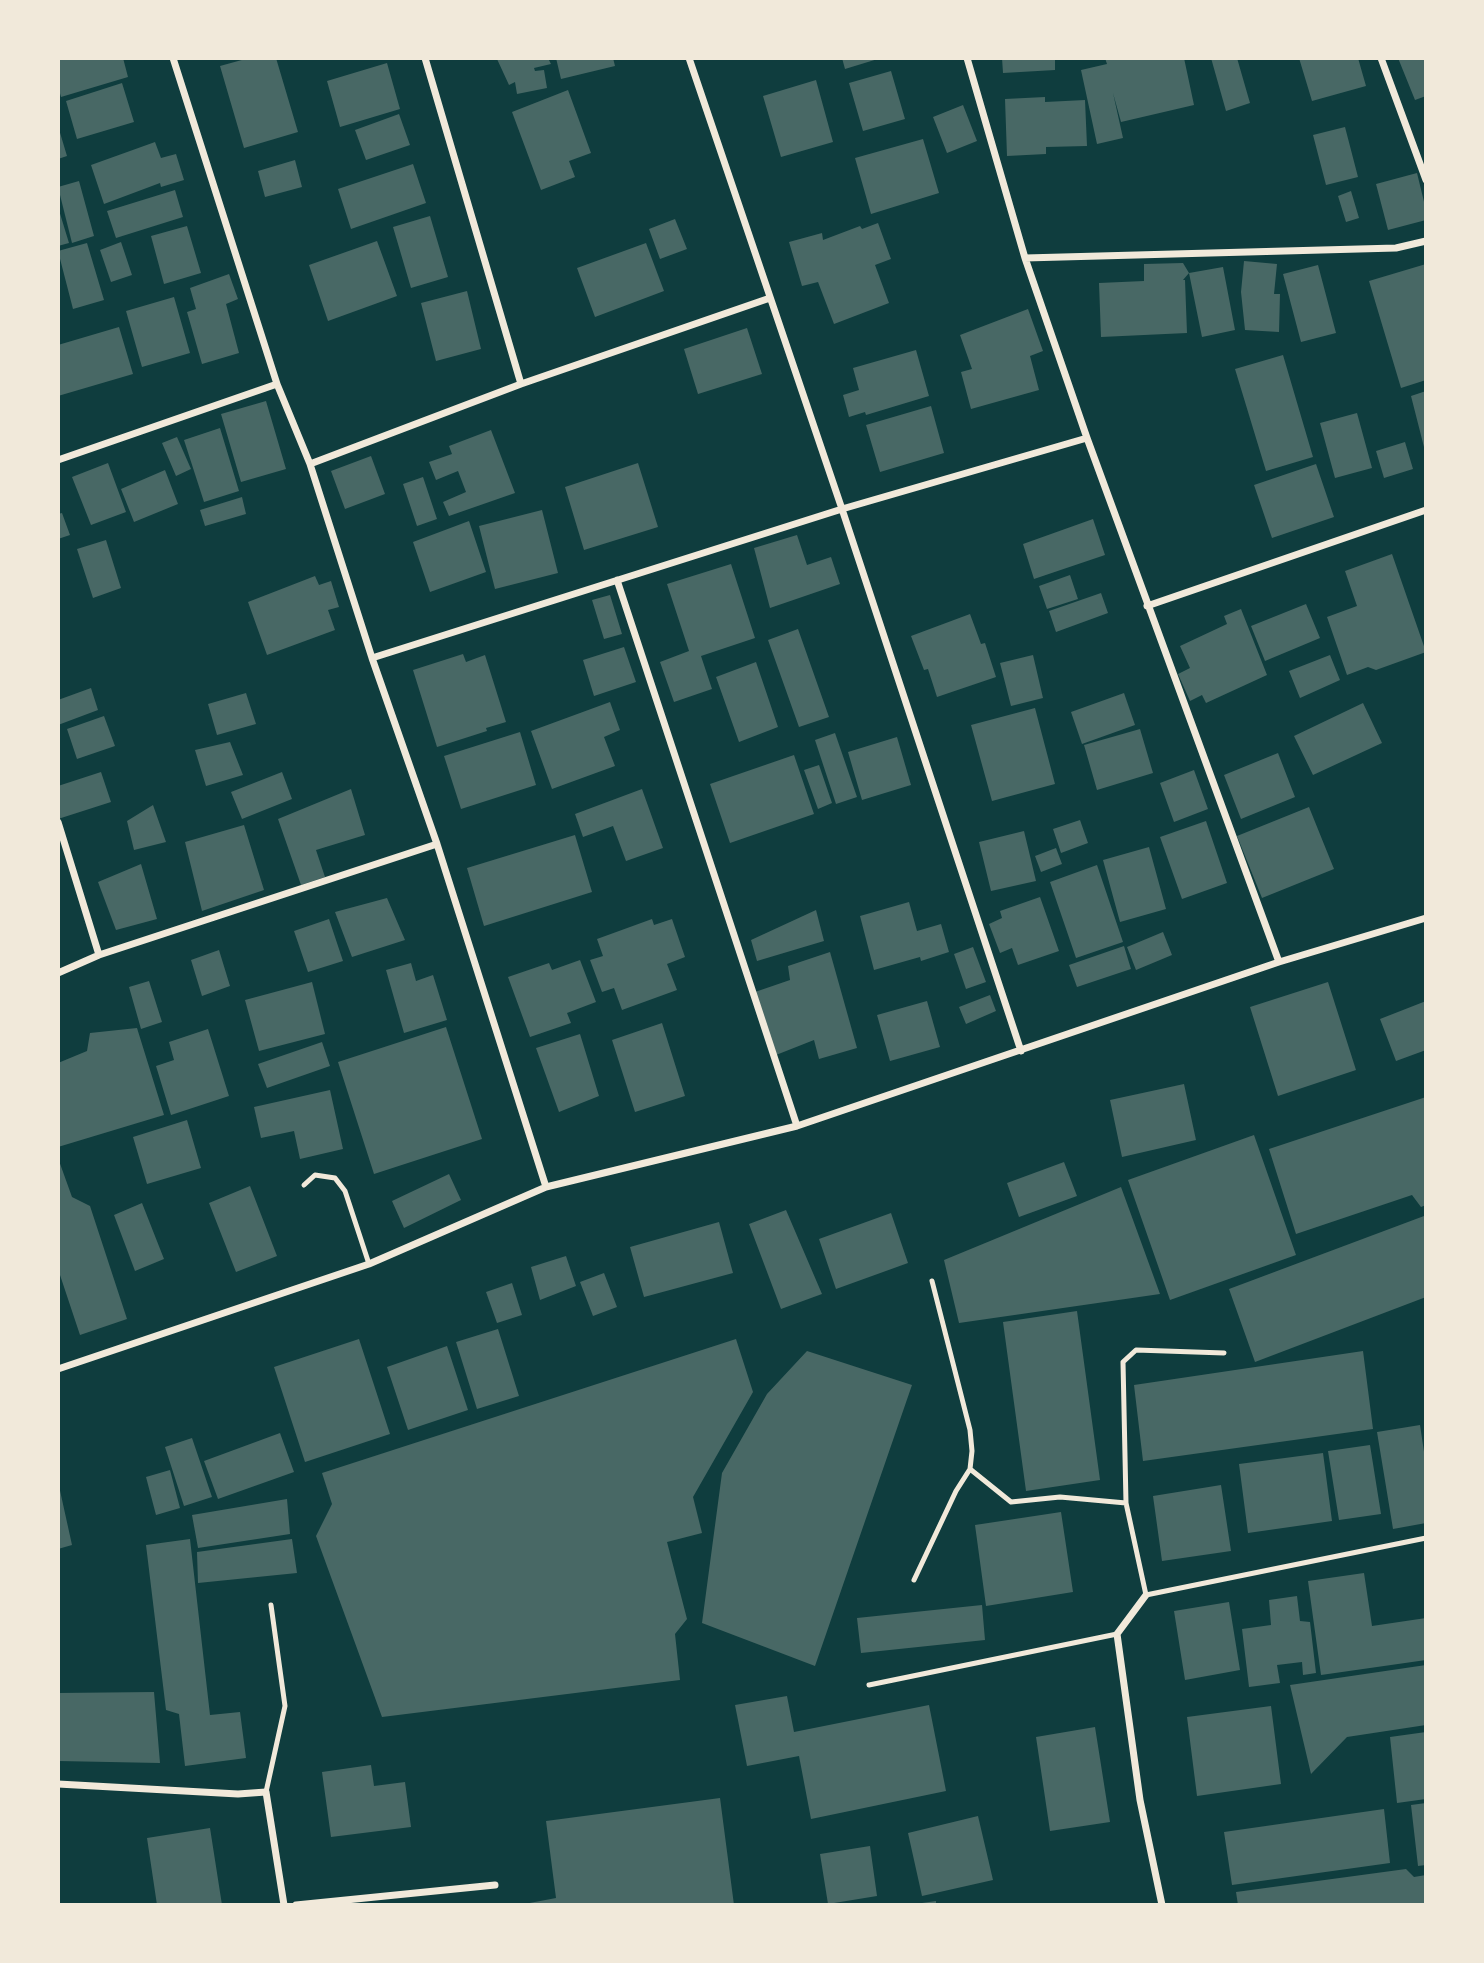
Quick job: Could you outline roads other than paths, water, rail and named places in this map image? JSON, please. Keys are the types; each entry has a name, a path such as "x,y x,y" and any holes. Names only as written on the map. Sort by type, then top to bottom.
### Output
{"street":[{"path":"173,58 277,384 310,464 372,659 437,844 546,1187"},
{"path":"425,58 521,384"},
{"path":"689,58 1021,1051"},
{"path":"967,58 1025,258 1087,438 1279,962"},
{"path":"1381,58 1426,180"},
{"path":"1025,258 1396,248 1426,241"},
{"path":"310,464 521,384 770,298"},
{"path":"58,460 277,384"},
{"path":"372,659 842,509 1087,438"},
{"path":"1147,606 1426,510"},
{"path":"617,580 797,1126"},
{"path":"58,822 99,955"},
{"path":"58,973 99,955 437,844"},
{"path":"58,1369 369,1264 546,1187 797,1126 1279,962 1426,918"},
{"path":"1146,1595 1117,1634 1140,1800 1163,1905"},
{"path":"58,1784 237,1794 266,1791 284,1905"},
{"path":"296,1905 495,1885"}],"lane":[{"path":"303,1185 316,1175 335,1178 345,1191 369,1264"},
{"path":"914,1580 956,1492 970,1469 970,1430 932,1281"},
{"path":"1224,1353 1136,1350 1123,1362 1126,1503 1146,1595 1426,1538"},
{"path":"970,1469 1010,1502 1060,1497 1126,1503"},
{"path":"266,1791 285,1706 271,1605"},
{"path":"869,1685 1117,1634"}]}
